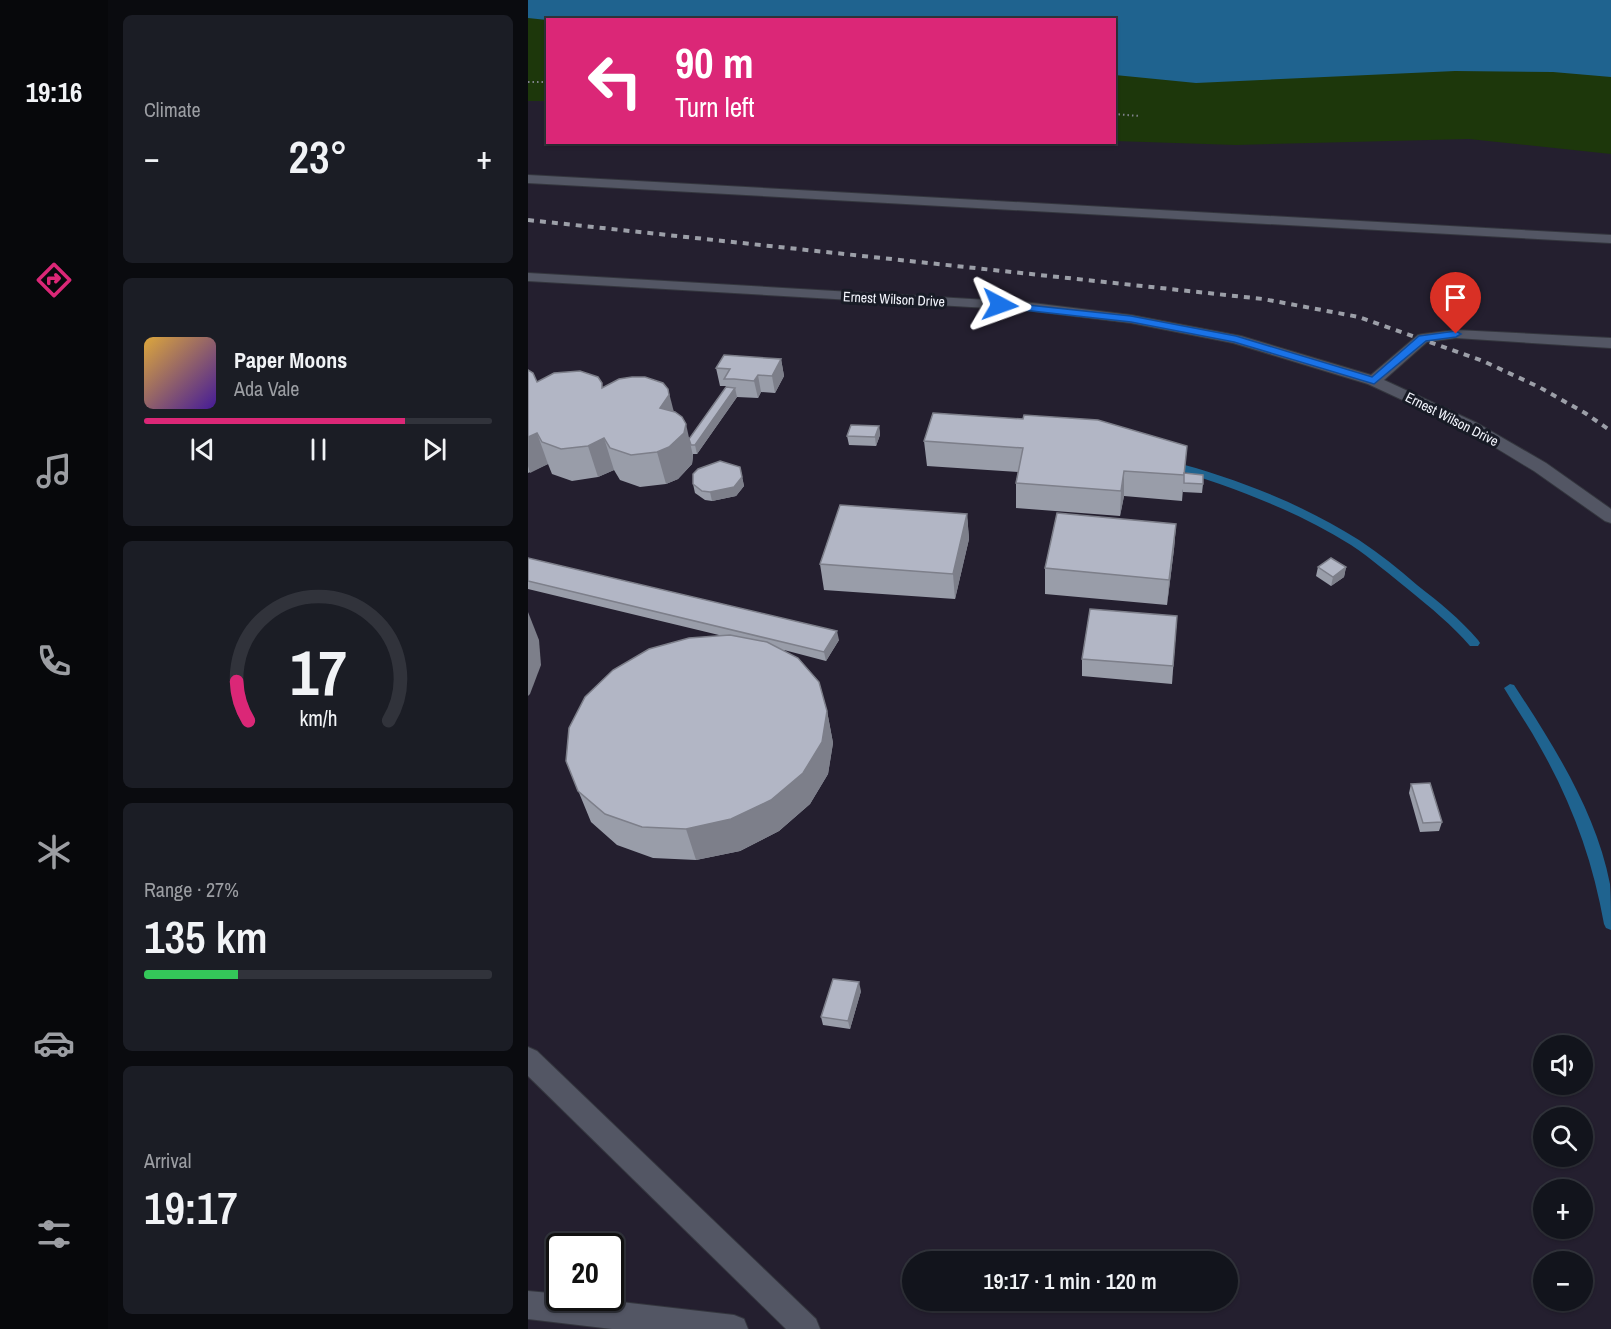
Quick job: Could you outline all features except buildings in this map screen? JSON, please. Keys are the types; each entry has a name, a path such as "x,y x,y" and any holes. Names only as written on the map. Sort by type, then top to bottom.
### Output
{"lane":[{"path":"528,179 1611,239"},
{"name":"Ernest Wilson Drive","path":"528,277 1024,306 1121,317 1236,339 1374,381 1471,426 1540,467 1611,517"},
{"path":"1374,381 1423,338 1456,334 1611,343"},
{"path":"528,1059 806,1329"},
{"path":"528,1305 734,1329"}],"path":[{"path":"528,82 546,82"},
{"path":"1116,114 1140,116"}],"shaded area":[{"path":"528,18 546,20 546,144 1116,144 1116,75 1611,77 1611,1329 528,1329"}],"green space":[{"path":"528,0 546,18 546,101 528,101"},
{"path":"1116,26 1611,36 1611,154 1469,139 1236,145 1116,141"}],"water":[{"path":"528,0 1611,0 1611,77 1553,72 1455,71 1196,83 1116,75 1116,18 546,18 546,20 528,18"}],"waterway":[{"path":"1170,464 1261,495 1326,526 1364,549 1389,568 1445,613 1474,643"},
{"path":"1510,688 1560,771 1587,830 1605,892 1611,924"}],"railway":[{"path":"528,220 1263,299 1359,317 1483,361 1539,387 1585,413 1611,431"}],"route":[{"path":"1000,305 1131,319 1236,339 1374,381 1423,338 1456,334"}]}
